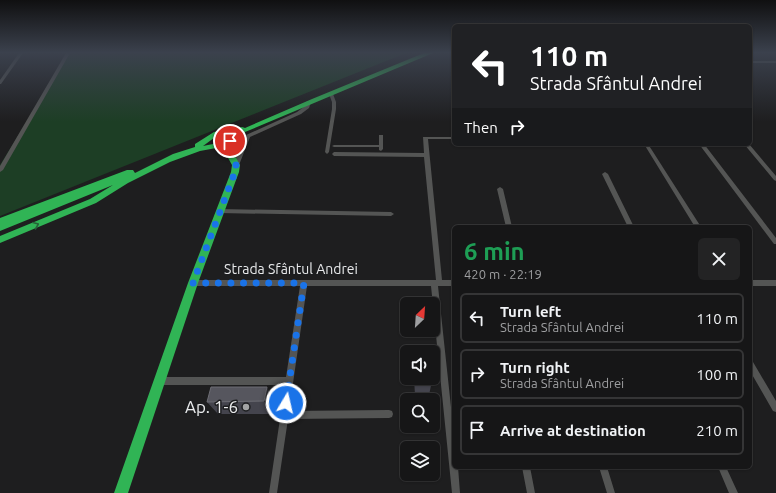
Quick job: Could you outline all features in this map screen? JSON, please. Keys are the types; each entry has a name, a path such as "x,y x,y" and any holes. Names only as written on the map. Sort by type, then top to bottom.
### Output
{"main road":[{"path":"0,221 75,192 213,143 225,144 229,137 309,102 374,76"},
{"path":"213,143 216,133 229,137"},
{"path":"121,493 193,283 233,177 236,165 231,156 229,137"},
{"path":"0,228 180,155"},
{"path":"0,240 93,201 125,181 180,155"}],"street":[{"path":"0,170 55,76"},
{"path":"327,152 334,109 334,102 331,94"},
{"path":"236,165 248,136 299,113 307,107 309,102"},
{"path":"381,136 381,154"},
{"path":"452,138 425,138 436,283 452,451"},
{"path":"213,143 231,156"},
{"path":"334,146 381,146"},
{"path":"647,146 697,225"},
{"path":"703,146 776,242"},
{"path":"748,146 776,179"},
{"path":"334,154 427,155"},
{"path":"605,174 630,225"},
{"path":"500,189 509,225"},
{"path":"219,211 391,214"},
{"name":"Strada Sfântul Andrei","path":"193,283 452,283"},
{"path":"273,493 304,283"},
{"path":"752,283 776,283"},
{"path":"752,367 776,408"},
{"path":"159,382 289,381"},
{"path":"284,414 389,414"},
{"path":"454,469 456,493"},
{"path":"526,469 531,493"},
{"path":"604,469 611,493"},
{"path":"723,469 734,493"}],"green space":[{"path":"55,76 349,76 0,216 0,165"}],"building":[{"path":"211,387 267,387 264,401 207,402"}],"traffic: fast":[{"path":"168,160 198,149 225,144 243,131 373,76"},
{"path":"198,146 216,133 242,129"},
{"path":"121,493 193,283 235,172 236,165 231,156 230,141"},
{"path":"0,240 93,201 125,181 176,156"},
{"path":"0,221 130,172"},
{"path":"0,228 132,174"}],"place":[{"name":"Ap. 1-6","path":"246,407"}],"route":[{"path":"230,141 231,156 236,165 235,172 193,283 304,283 286,403"}]}
